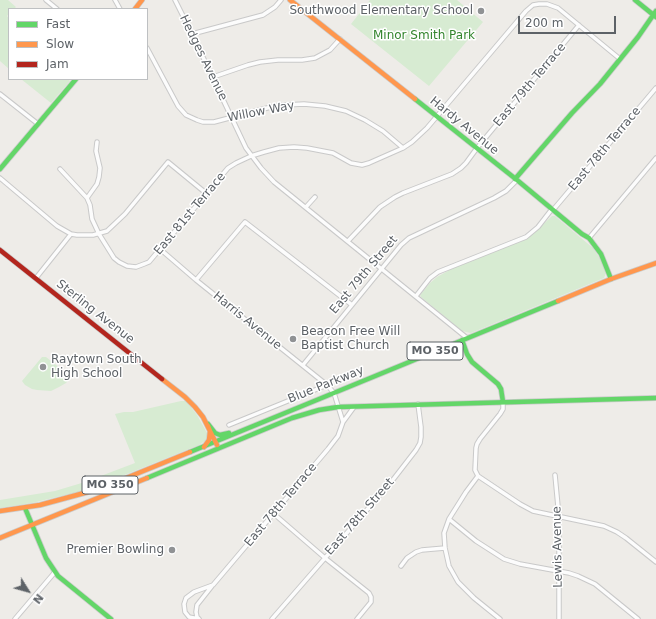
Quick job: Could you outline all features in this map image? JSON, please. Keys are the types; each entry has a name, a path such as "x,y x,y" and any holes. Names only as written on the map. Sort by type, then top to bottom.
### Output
{"main road":[{"path":"135,8 142,0"},
{"name":"Hardy Avenue","path":"290,0 589,238 601,254 611,279"},
{"path":"635,0 655,14"},
{"name":"East 79th Street","path":"516,180 572,114 600,84 655,14"},
{"path":"0,169 75,80"},
{"name":"Sterling Avenue","path":"0,250 186,397 208,424 218,448"},
{"name":"Blue Parkway","path":"0,511 56,502 99,489 611,279 656,263"},
{"path":"464,339 467,354 472,362 498,384 503,402"},
{"name":"Blue Parkway","path":"0,538 292,418 319,410 354,406 656,398"},
{"path":"208,424 215,433 220,435 249,428"},
{"path":"203,447 209,438 210,431 208,424"},
{"path":"25,508 46,558 58,576 111,619"}],"street":[{"name":"Hedges Avenue","path":"175,0 246,148 261,168 274,182 416,296 464,339"},
{"path":"192,34 263,15 275,7 281,0"},
{"path":"48,1 56,8"},
{"name":"East 81st Terrace","path":"99,234 114,258 119,262 127,266 136,267 144,264 150,261 223,173 236,163 264,152 279,148 294,147 333,153 351,163 362,165 369,163 403,148 420,135 526,11 533,5 543,3 550,4 558,8 579,26"},
{"path":"579,26 620,59"},
{"name":"East 79th Terrace","path":"348,241 380,207 387,202 403,193 456,171 466,163 579,26"},
{"path":"213,77 260,62 315,58 330,50 340,39"},
{"name":"Willow Way","path":"148,50 178,106 186,115 197,120 203,122 214,122 271,107 285,105 304,104 325,106 346,111 365,120 383,131 403,148"},
{"name":"East 78th Terrace","path":"416,296 430,278 438,272 526,237 538,227 656,88"},
{"path":"0,94 38,124"},
{"path":"87,198 97,184 99,177 100,168 96,151 97,142"},
{"path":"589,238 656,158"},
{"path":"0,178 57,226 71,234 86,236 108,232 126,214 168,162 207,194"},
{"path":"60,169 87,198 90,205 92,219 99,234"},
{"name":"East 79th Street","path":"303,365 401,245 409,238 494,198 506,191 516,180"},
{"path":"306,207 315,197"},
{"path":"196,280 245,221 352,305"},
{"path":"36,278 71,234"},
{"name":"Harris Avenue","path":"160,249 196,280 303,365 327,385 334,393"},
{"path":"229,425 327,385"},
{"path":"334,393 343,422"},
{"path":"503,402 503,409 500,414 477,444 476,470 478,476 528,508 604,526 617,532 656,562"},
{"name":"East 78th Street","path":"272,619 392,481 416,450 420,443 421,437 418,404"},
{"name":"East 78th Terrace","path":"199,619 196,612 197,605 332,444 340,432 343,422 354,406"},
{"path":"478,476 449,519 444,533 445,548 449,566 458,582 474,598 500,619"},
{"name":"Lewis Avenue","path":"555,476 559,516 559,619"},
{"path":"274,514 325,558 369,593 371,602 357,619"},
{"path":"449,519 476,541 504,559 520,564 578,576 595,584 638,619"},
{"path":"401,566 407,558 416,552 445,548"},
{"path":"15,619 55,572"},
{"name":"East 78th Terrace","path":"199,619 191,618 186,614 184,601 191,594 213,585"},
{"path":"371,597 376,593"}],"green space":[{"path":"0,0 8,0 16,7 8,8 8,68 0,61"},
{"name":"Minor Smith Park","path":"370,0 457,0 483,22 429,86 351,24"},
{"path":"22,80 69,80 70,81 51,103"},
{"path":"552,216 555,216 593,248 605,269 606,273 604,278 471,333 462,331 421,297 420,295 437,277 453,268 518,242 534,233"},
{"path":"42,357 46,357 71,377 66,383 51,391 32,389 25,385 22,381"},
{"path":"181,401 187,402 197,415 207,433 205,441 199,445 86,490 32,503 0,508 0,500 55,491 85,482 135,463 115,414 133,412"}],"traffic: fast":[{"path":"635,0 656,17"},
{"path":"515,179 572,113 600,84 638,37 656,11"},
{"path":"0,169 75,80"},
{"path":"415,99 582,234 589,238 601,254 611,279"},
{"path":"190,452 558,301"},
{"path":"462,340 467,354 472,362 498,384 501,389 503,402"},
{"path":"147,478 292,418 319,410 338,407 656,398"},
{"path":"208,424 215,433 220,435 229,433"},
{"path":"25,508 46,558 58,576 111,619"}],"traffic: slow":[{"path":"136,8 142,0"},
{"path":"290,0 415,99"},
{"path":"558,301 611,279 656,263"},
{"path":"162,379 195,407 203,417 217,445"},
{"path":"204,447 209,440 210,431 208,426"},
{"path":"0,511 40,505 99,489 190,452"},
{"path":"0,538 147,478"}],"traffic: jam":[{"path":"0,250 162,379"}],"place":[{"name":"Southwood Elementary School","path":"481,11"},
{"name":"Beacon Free Will Baptist Church","path":"293,339"},
{"name":"Raytown South High School","path":"43,367"},
{"name":"Premier Bowling","path":"172,550"}]}
